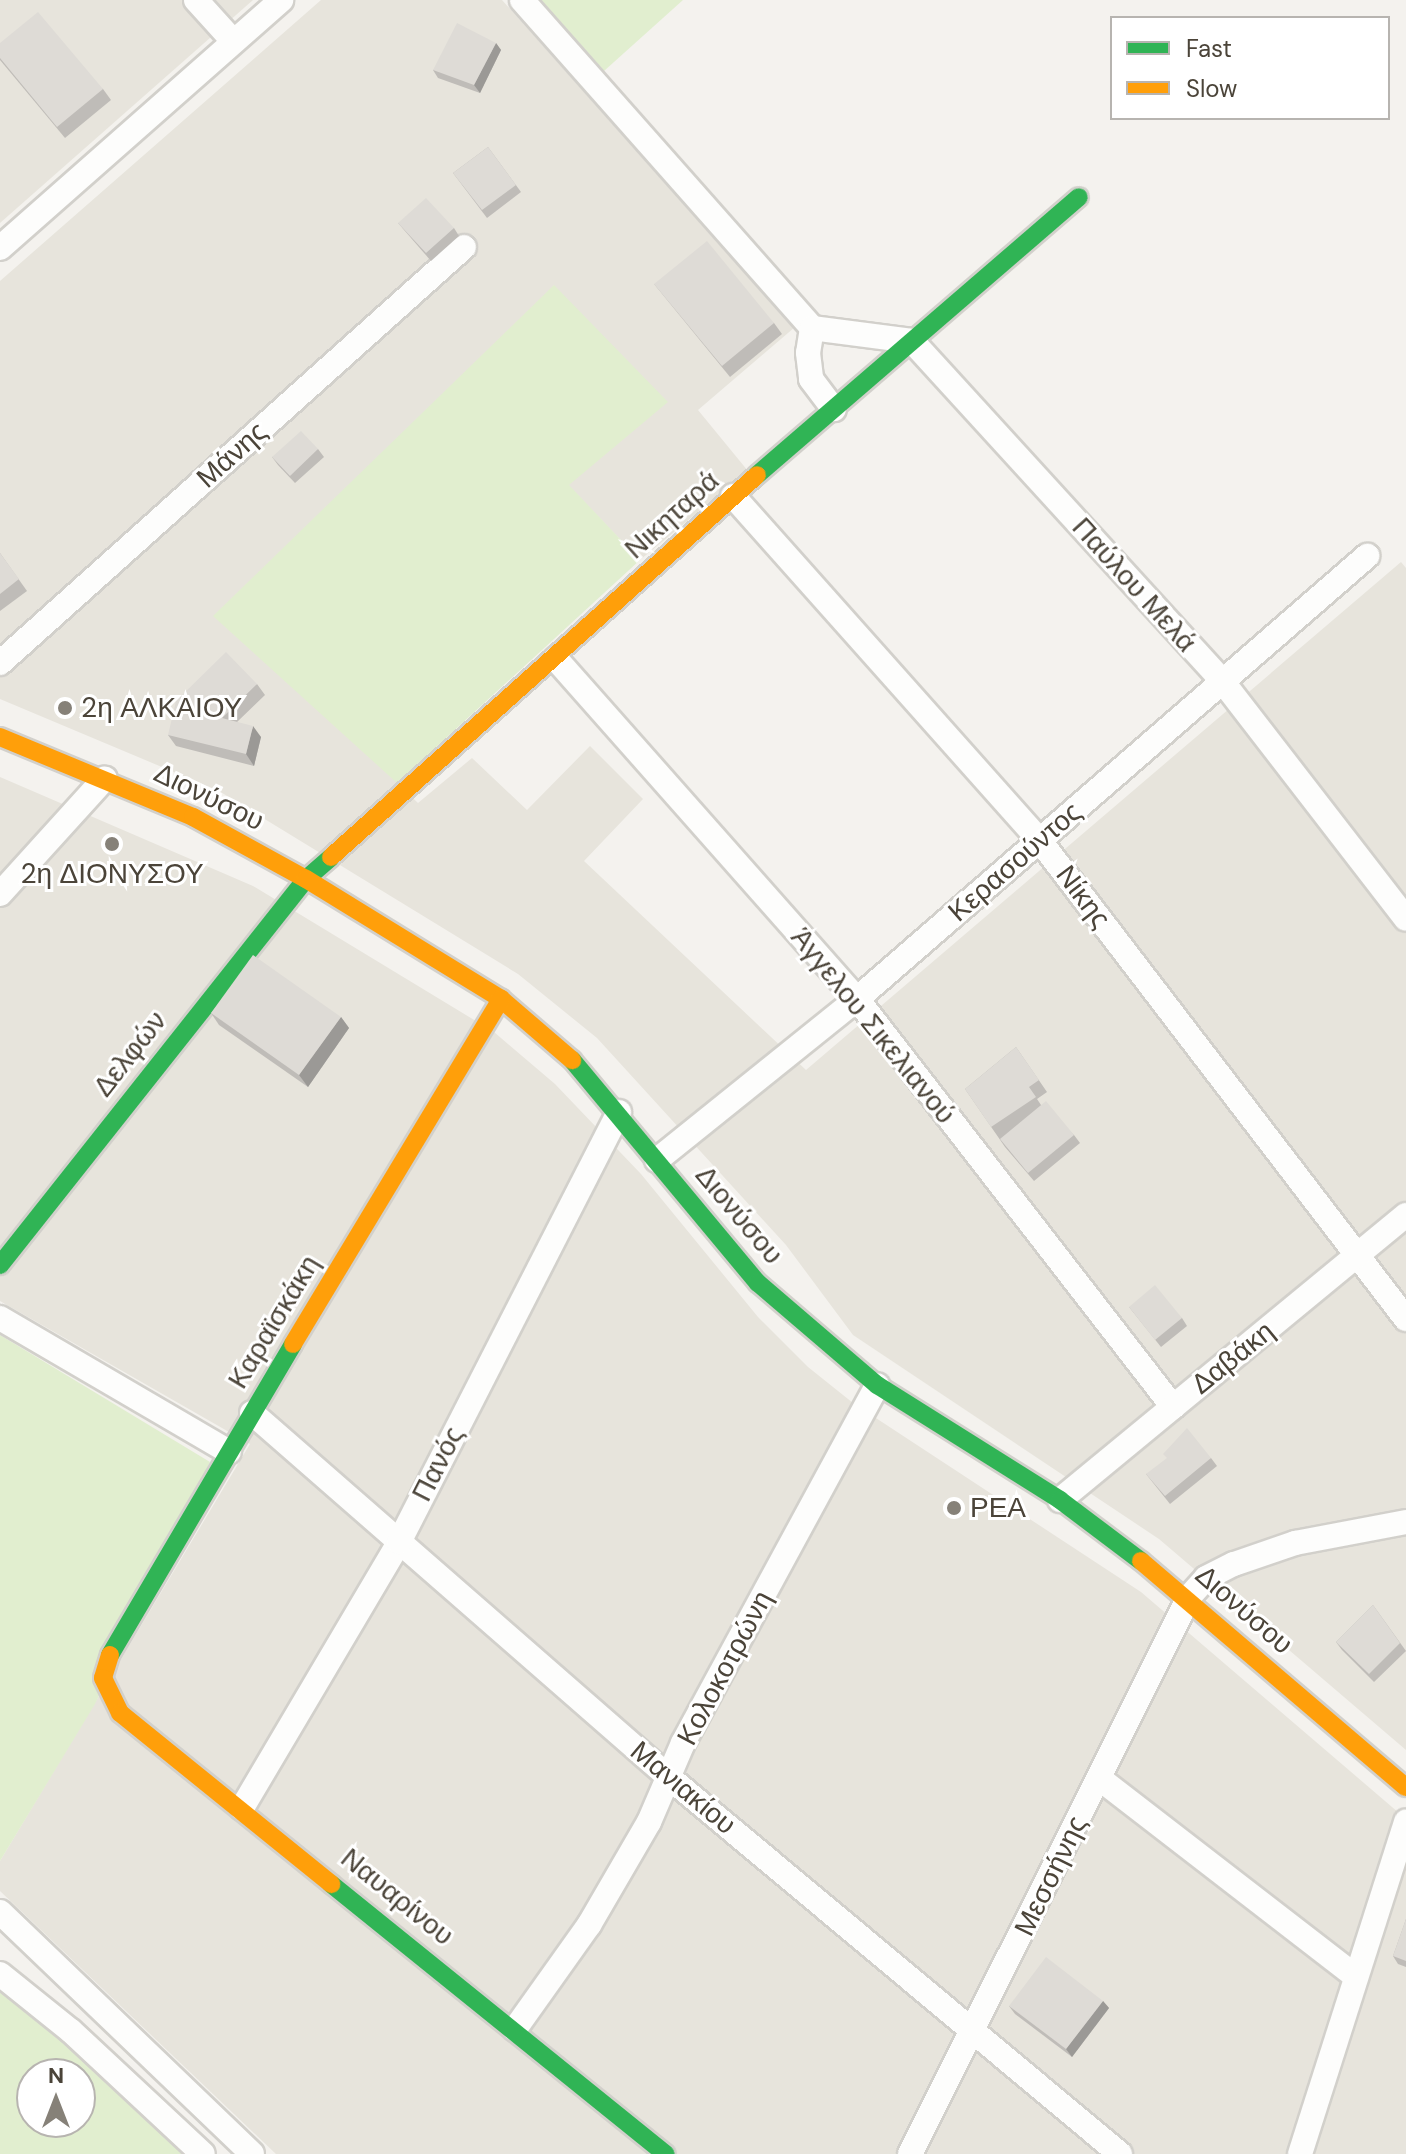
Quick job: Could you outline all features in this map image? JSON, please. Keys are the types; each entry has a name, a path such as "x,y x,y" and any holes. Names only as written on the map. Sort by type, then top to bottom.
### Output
{"street":[{"path":"196,0 233,41"},
{"path":"0,248 281,0"},
{"path":"522,0 812,328 912,341"},
{"name":"Νικηταρά","path":"306,879 556,659 733,496 1079,197"},
{"name":"Μάνης","path":"0,663 464,247"},
{"path":"812,328 811,379 834,409"},
{"name":"Παύλου Μελά","path":"912,341 1223,682 1406,919"},
{"name":"Νίκης","path":"733,496 1040,841 1406,1319"},
{"name":"Κερασούντος","path":"657,1160 857,999 1367,556"},
{"name":"Άγγελου Σικελιανού","path":"556,659 857,999 1173,1407"},
{"name":"Διονύσου","path":"0,737 193,817 306,879 501,999 569,1057 619,1112 758,1283 877,1385 1060,1500 1189,1597 1406,1787"},
{"path":"0,894 105,778"},
{"name":"Δελφών","path":"0,1265 306,879"},
{"name":"Καραϊσκάκη","path":"103,1678 106,1662 229,1452 501,999"},
{"name":"Πανός","path":"242,1808 399,1542 619,1112"},
{"name":"Δαβάκη","path":"1060,1500 1406,1215"},
{"path":"0,1318 229,1452"},
{"name":"Κολοκοτρώνη","path":"515,2029 589,1925 671,1779 683,1743 877,1385"},
{"name":"Μανιακίου","path":"252,1413 671,1779 1120,2154"},
{"path":"1189,1597 1206,1578 1234,1564 1295,1543 1406,1522"},
{"name":"Μεσσήνης","path":"910,2154 975,2030 1189,1597"},
{"name":"Ναυαρίνου","path":"103,1678 107,1695 120,1713 242,1808 666,2154"},
{"path":"1099,1778 1355,1976"},
{"path":"1300,2154 1406,1822"},
{"path":"0,1912 252,2154"},
{"path":"0,1974 71,2031 203,2154"}],"shaded area":[{"path":"0,0 253,0 0,223"},
{"path":"321,0 502,0 795,327 698,410 748,471 640,560 568,485 554,285 397,783 418,803 472,758 527,810 590,746 643,799 584,861 806,1070 1401,562 1406,568 1406,1750 1159,1539 853,1335 786,1245 597,1038 518,974 219,791 0,699 0,281"},
{"path":"0,777 253,886 494,1032 555,1084 641,1174 758,1317 808,1367 853,1403 1141,1592 1406,1819 1406,2154 276,2154 0,1891 0,1861 250,1444 0,1301"}],"green space":[{"path":"540,0 683,0 604,71"},
{"path":"554,285 668,402 569,485 640,560 397,783 213,616"},
{"path":"0,1335 210,1462 95,1704 0,1861"},
{"path":"0,1979 90,2058 16,2058 16,2138 96,2138 96,2063 199,2154 0,2154"}],"building":[{"path":"38,12 103,89 57,127 0,58 0,43"},
{"path":"457,23 496,43 474,85 433,70"},
{"path":"488,147 516,185 482,210 453,173"},
{"path":"426,198 454,228 426,253 398,223"},
{"path":"707,241 774,323 722,366 654,284"},
{"path":"301,431 318,449 290,476 272,457"},
{"path":"0,553 19,579 0,594"},
{"path":"226,652 257,684 222,718 253,726 246,754 168,735 176,701"},
{"path":"253,955 341,1017 299,1075 211,1013"},
{"path":"1016,1047 1039,1080 1029,1087 1036,1097 991,1127 965,1089"},
{"path":"1046,1101 1074,1135 1028,1173 1000,1139"},
{"path":"1155,1285 1182,1318 1155,1340 1129,1307"},
{"path":"1187,1428 1211,1458 1165,1496 1146,1474 1167,1458 1163,1454"},
{"path":"1373,1605 1400,1643 1369,1674 1336,1642"},
{"path":"1406,1919 1406,1961 1393,1956"},
{"path":"1046,1957 1103,2001 1066,2049 1009,2006"}],"traffic: fast":[{"path":"757,475 1079,197"},
{"path":"0,1265 306,879 331,857"},
{"path":"572,1060 758,1283 877,1385 1060,1500 1141,1561"},
{"path":"110,1655 293,1344"},
{"path":"331,1884 666,2154"}],"traffic: slow":[{"path":"331,857 757,475"},
{"path":"0,737 193,817 306,879 501,999 572,1060"},
{"path":"293,1344 501,999"},
{"path":"1141,1561 1406,1787"},
{"path":"110,1655 103,1678 120,1713 331,1884"}],"place":[{"name":"2η ΑΛΚΑΙΟΥ","path":"65,708"},
{"name":"2η ΔΙΟΝΥΣΟΥ","path":"112,844"},
{"name":"ΡΕΑ","path":"954,1508"}]}
